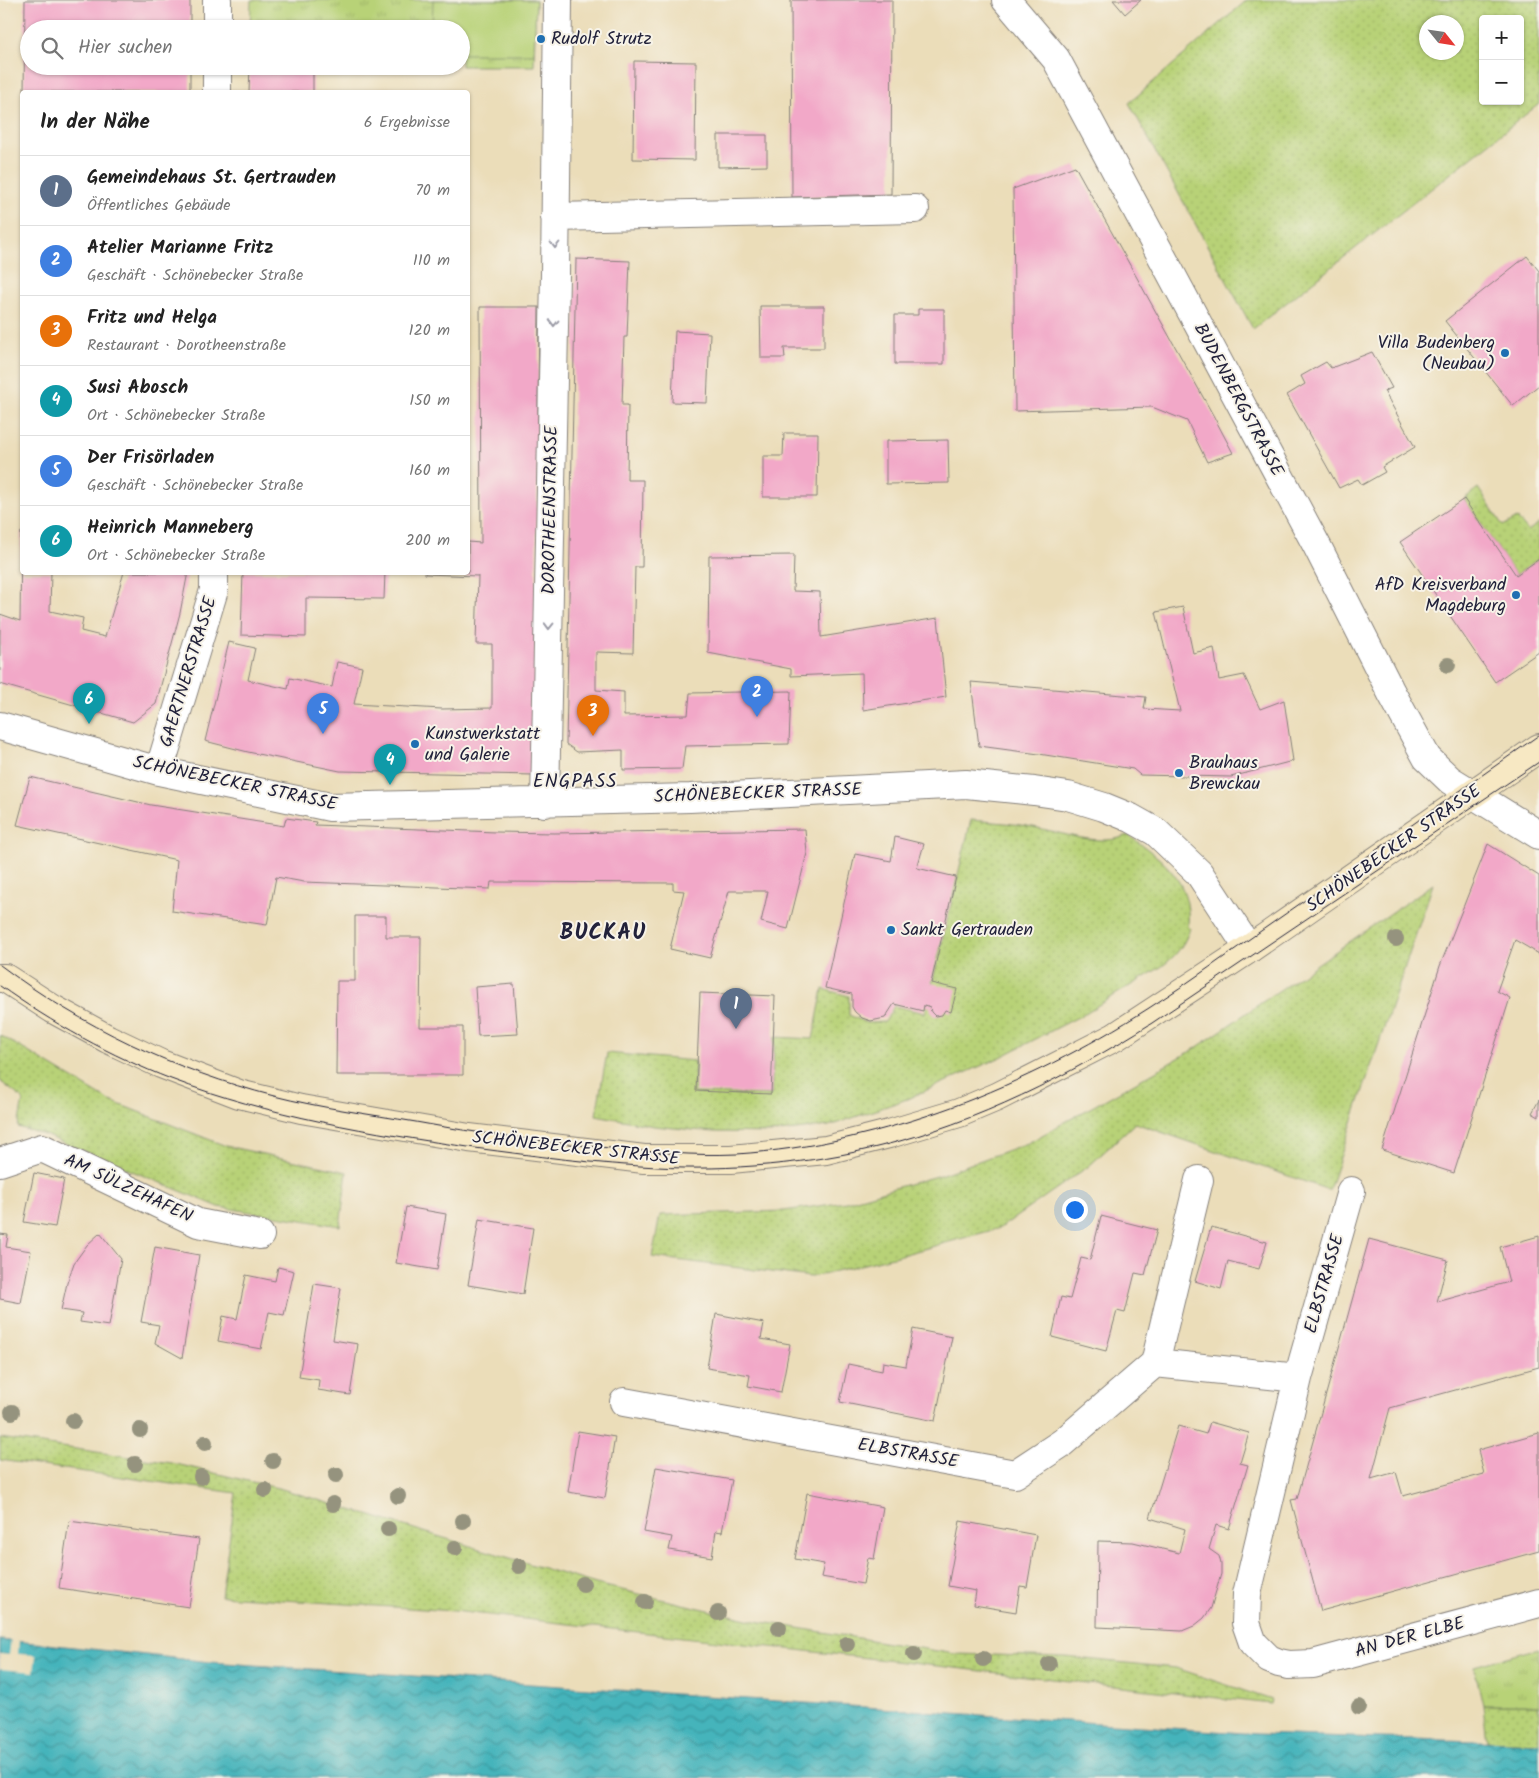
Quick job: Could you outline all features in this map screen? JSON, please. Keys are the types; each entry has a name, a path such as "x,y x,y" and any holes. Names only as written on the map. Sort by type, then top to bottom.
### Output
{"main road":[{"name":"SCHÖNEBECKER STRASSE","path":"2,974 54,1009 108,1039 161,1064 239,1094 301,1110 508,1144 644,1159 730,1159 826,1150 889,1134 958,1113 1005,1093 1115,1037 1249,949 1539,748"}],"street":[{"path":"217,0 217,20"},
{"name":"DOROTHEENSTRASSE","path":"545,803 558,0"},
{"name":"BUDENBERGSTRASSE","path":"1006,0 1056,59 1317,546 1391,692 1427,758 1450,780 1539,835"},
{"path":"217,75 217,90"},
{"path":"555,216 915,210"},
{"name":"GAERTNERSTRASSE","path":"159,771 214,590 214,575"},
{"name":"SCHÖNEBECKER STRASSE","path":"0,726 159,771 330,807 545,803 966,784 1068,796 1131,818 1156,832 1199,873 1249,949"},
{"name":"AM SÜLZEHAFEN","path":"0,1162 42,1148 198,1223 260,1235"},
{"path":"1199,1180 1155,1363 1298,1378"},
{"name":"ELBSTRASSE","path":"1279,1663 1270,1659 1253,1643 1246,1623 1247,1594 1298,1378 1351,1191"},
{"name":"ELBSTRASSE","path":"624,1402 1015,1474 1062,1443 1155,1363"},
{"name":"AN DER ELBE","path":"1279,1663 1289,1665 1312,1664 1539,1604"}],"green space":[{"path":"251,0 536,0 534,66 470,66 470,20 250,20"},
{"path":"433,0 536,0 534,54 470,54 470,20 432,20"},
{"path":"1247,0 1539,0 1539,104 1253,329 1129,103"},
{"path":"1478,488 1503,526 1517,518 1528,531 1539,523 1539,559 1516,575 1464,499"},
{"path":"971,820 1044,829 1093,840 1117,839 1128,835 1163,862 1180,883 1185,896 1188,910 1188,926 1190,928 1185,940 1175,955 1161,967 1082,1015 1001,1057 907,1099 829,1126 771,1133 713,1132 654,1126 596,1115 607,1053 695,1061 694,1093 771,1095 775,1037 813,1039 823,989 849,996 849,1015 867,1023 885,1022 894,1006 925,1013"},
{"path":"1433,884 1329,1190 1135,1123 1089,1166 1000,1228 811,1277 652,1257 660,1215 784,1211 846,1202 940,1175 1028,1143 1193,1050"},
{"path":"0,1035 108,1100 226,1146 347,1172 340,1226 219,1207 45,1135 18,1127 23,1099 0,1081"},
{"path":"0,1438 172,1463 282,1489 596,1584 756,1621 955,1654 1066,1657 1176,1668 1272,1700 1271,1704 454,1611 221,1596 236,1493 0,1460"},
{"path":"1539,1648 1539,1705 1483,1705 1474,1666"},
{"path":"1483,1705 1539,1705 1539,1743 1487,1741"}],"water":[{"path":"0,1640 210,1662 1258,1734 1539,1743 1539,1778 0,1778"}],"pier":[{"path":"11,1638 19,1639 18,1654 36,1655 34,1672 0,1669 0,1654 9,1655"}],"building":[{"path":"25,0 190,0 190,20 25,20"},
{"path":"791,0 892,0 891,194 792,197"},
{"path":"1113,0 1141,0 1125,14"},
{"path":"634,61 696,62 695,160 633,159"},
{"path":"24,75 190,75 190,90 24,90"},
{"path":"250,75 313,75 313,90 249,90"},
{"path":"718,135 767,135 767,166 718,167"},
{"path":"1075,166 1233,453 1207,462 1187,421 1152,407 1015,411 1013,189"},
{"name":"Villa Budenberg (Neubau)","path":"1527,256 1539,271 1539,385 1513,406 1445,321"},
{"path":"576,259 630,261 627,337 624,337 622,405 628,405 627,480 643,480 642,567 635,567 633,653 596,652 596,690 624,692 624,716 688,715 690,693 791,691 789,744 685,746 682,769 623,770 623,750 577,752 566,744"},
{"path":"760,306 824,306 824,348 784,348 785,358 761,358"},
{"path":"480,307 539,307 534,775 340,771 205,741 229,642 255,648 248,680 288,689 290,678 332,687 337,662 362,667 354,704 442,709 492,708 492,644 476,644 478,576 452,575 470,575 470,542 481,543"},
{"path":"918,309 944,309 944,364 895,364 895,315 918,315"},
{"path":"675,331 710,333 707,403 672,402"},
{"path":"1372,352 1392,388 1384,391 1415,447 1382,467 1385,472 1362,485 1358,479 1339,488 1287,395 1305,384 1301,376 1326,362 1331,368"},
{"path":"784,433 818,433 817,497 763,497 763,456 783,456"},
{"path":"948,440 949,483 886,484 886,441"},
{"path":"1464,499 1516,575 1539,559 1539,652 1495,682 1400,542"},
{"path":"794,555 793,591 820,592 821,637 938,618 946,697 863,710 862,673 791,676 791,669 708,653 709,556"},
{"path":"21,575 51,575 50,611 83,618 81,631 105,637 123,575 187,575 180,613 156,704 133,722 0,684 0,614 20,621"},
{"path":"243,575 385,575 384,599 306,598 306,637 241,635"},
{"path":"1183,607 1193,653 1214,648 1219,680 1244,675 1260,709 1284,700 1293,761 1231,777 1140,775 1133,769 979,746 971,682 1146,697 1144,709 1180,711 1156,612"},
{"path":"30,777 151,805 284,826 286,818 316,822 315,825 496,832 554,833 805,829 807,853 788,929 761,922 768,891 729,891 710,958 670,949 684,891 673,890 673,883 491,882 490,889 304,882 276,877 267,925 172,911 177,860 17,825"},
{"name":"Sankt Gertrauden","path":"895,837 924,844 917,868 956,877 931,983 957,989 951,1012 945,1010 942,1015 935,1016 931,1012 930,1007 924,1005 923,1011 894,1004 885,1018 871,1021 862,1018 855,1012 852,1007 852,994 825,988 855,854 891,861"},
{"path":"1488,844 1539,876 1539,954 1515,940 1497,991 1510,998 1454,1173 1382,1150 1440,966"},
{"path":"355,916 386,916 386,937 421,937 420,1027 463,1027 463,1075 336,1075 337,981 355,981"},
{"path":"514,984 518,1034 478,1036 475,987"},
{"path":"700,993 775,996 771,1094 696,1091"},
{"path":"1539,1100 1539,1117 1532,1113"},
{"path":"34,1173 64,1179 55,1227 24,1222"},
{"path":"406,1207 446,1214 437,1270 396,1263"},
{"path":"1101,1216 1157,1230 1145,1275 1135,1273 1125,1313 1117,1311 1106,1351 1052,1337 1061,1297 1070,1299 1081,1258 1090,1260"},
{"path":"479,1219 533,1228 523,1294 468,1285"},
{"path":"1211,1227 1267,1242 1259,1269 1228,1261 1221,1289 1195,1281"},
{"path":"100,1233 121,1259 109,1326 80,1322 82,1313 61,1310 74,1263 87,1245"},
{"path":"0,1234 8,1235 6,1247 31,1251 21,1303 0,1299"},
{"path":"1539,1236 1539,1367 1390,1408 1371,1479 1396,1472 1403,1496 1484,1474 1478,1450 1539,1433 1539,1551 1321,1611 1291,1500 1297,1499 1369,1239 1448,1260 1437,1302 1509,1282 1500,1247"},
{"path":"155,1247 199,1255 182,1358 155,1343 159,1325 141,1322"},
{"path":"278,1267 294,1271 284,1315 269,1312 261,1349 218,1341 223,1316 237,1319 246,1275 275,1281"},
{"path":"314,1284 341,1288 333,1340 358,1344 350,1395 318,1390 319,1380 299,1377"},
{"path":"716,1314 764,1323 761,1339 790,1344 781,1392 748,1386 750,1375 707,1368"},
{"path":"913,1329 952,1337 935,1421 840,1402 848,1364 882,1371 883,1362 906,1366"},
{"path":"1210,1422 1249,1433 1240,1463 1248,1465 1229,1529 1216,1525 1209,1549 1219,1556 1221,1564 1221,1574 1211,1608 1204,1618 1194,1626 1182,1631 1097,1627 1098,1541 1133,1542 1179,1553 1185,1529 1150,1518 1178,1426 1206,1434"},
{"path":"578,1431 615,1437 605,1498 568,1492"},
{"path":"656,1467 732,1480 722,1532 716,1531 712,1557 669,1550 672,1537 644,1532"},
{"path":"807,1493 883,1507 874,1559 868,1558 863,1584 821,1577 824,1564 795,1559"},
{"path":"69,1521 199,1539 189,1607 59,1588"},
{"path":"960,1521 1036,1535 1027,1587 1020,1586 1016,1612 974,1605 976,1591 948,1586"}],"tram line":[{"path":"0,965 63,1008 131,1044 201,1074 274,1096 489,1134 610,1148 705,1154 737,1154 792,1148 846,1138 900,1124 952,1107 1053,1063 1102,1037 1194,978 1539,735"},
{"path":"0,986 82,1038 149,1070 208,1092 321,1122 475,1148 611,1164 712,1168 798,1162 854,1152 917,1136 987,1111 1055,1079 1152,1023 1539,762"}],"place":[{"name":"Rudolf Strutz","path":"541,39"},
{"name":"Villa Budenberg (Neubau)","path":"1505,353"},
{"name":"AfD Kreisverband Magdeburg","path":"1516,595"},
{"name":"Atelier Marianne Fritz","path":"757,717"},
{"name":"Heinrich Manneberg","path":"89,724"},
{"name":"Der Frisörladen","path":"323,734"},
{"name":"Fritz und Helga","path":"593,736"},
{"name":"Kunstwerkstatt und Galerie","path":"415,744"},
{"name":"Brauhaus Brewckau","path":"1179,773"},
{"name":"Susi Abosch","path":"390,785"},
{"name":"Sankt Gertrauden","path":"891,930"},
{"name":"Gemeindehaus St. Gertrauden","path":"736,1029"}],"district":[{"name":"ENGPASS","path":"575,782"},
{"name":"BUCKAU","path":"603,933"}]}
